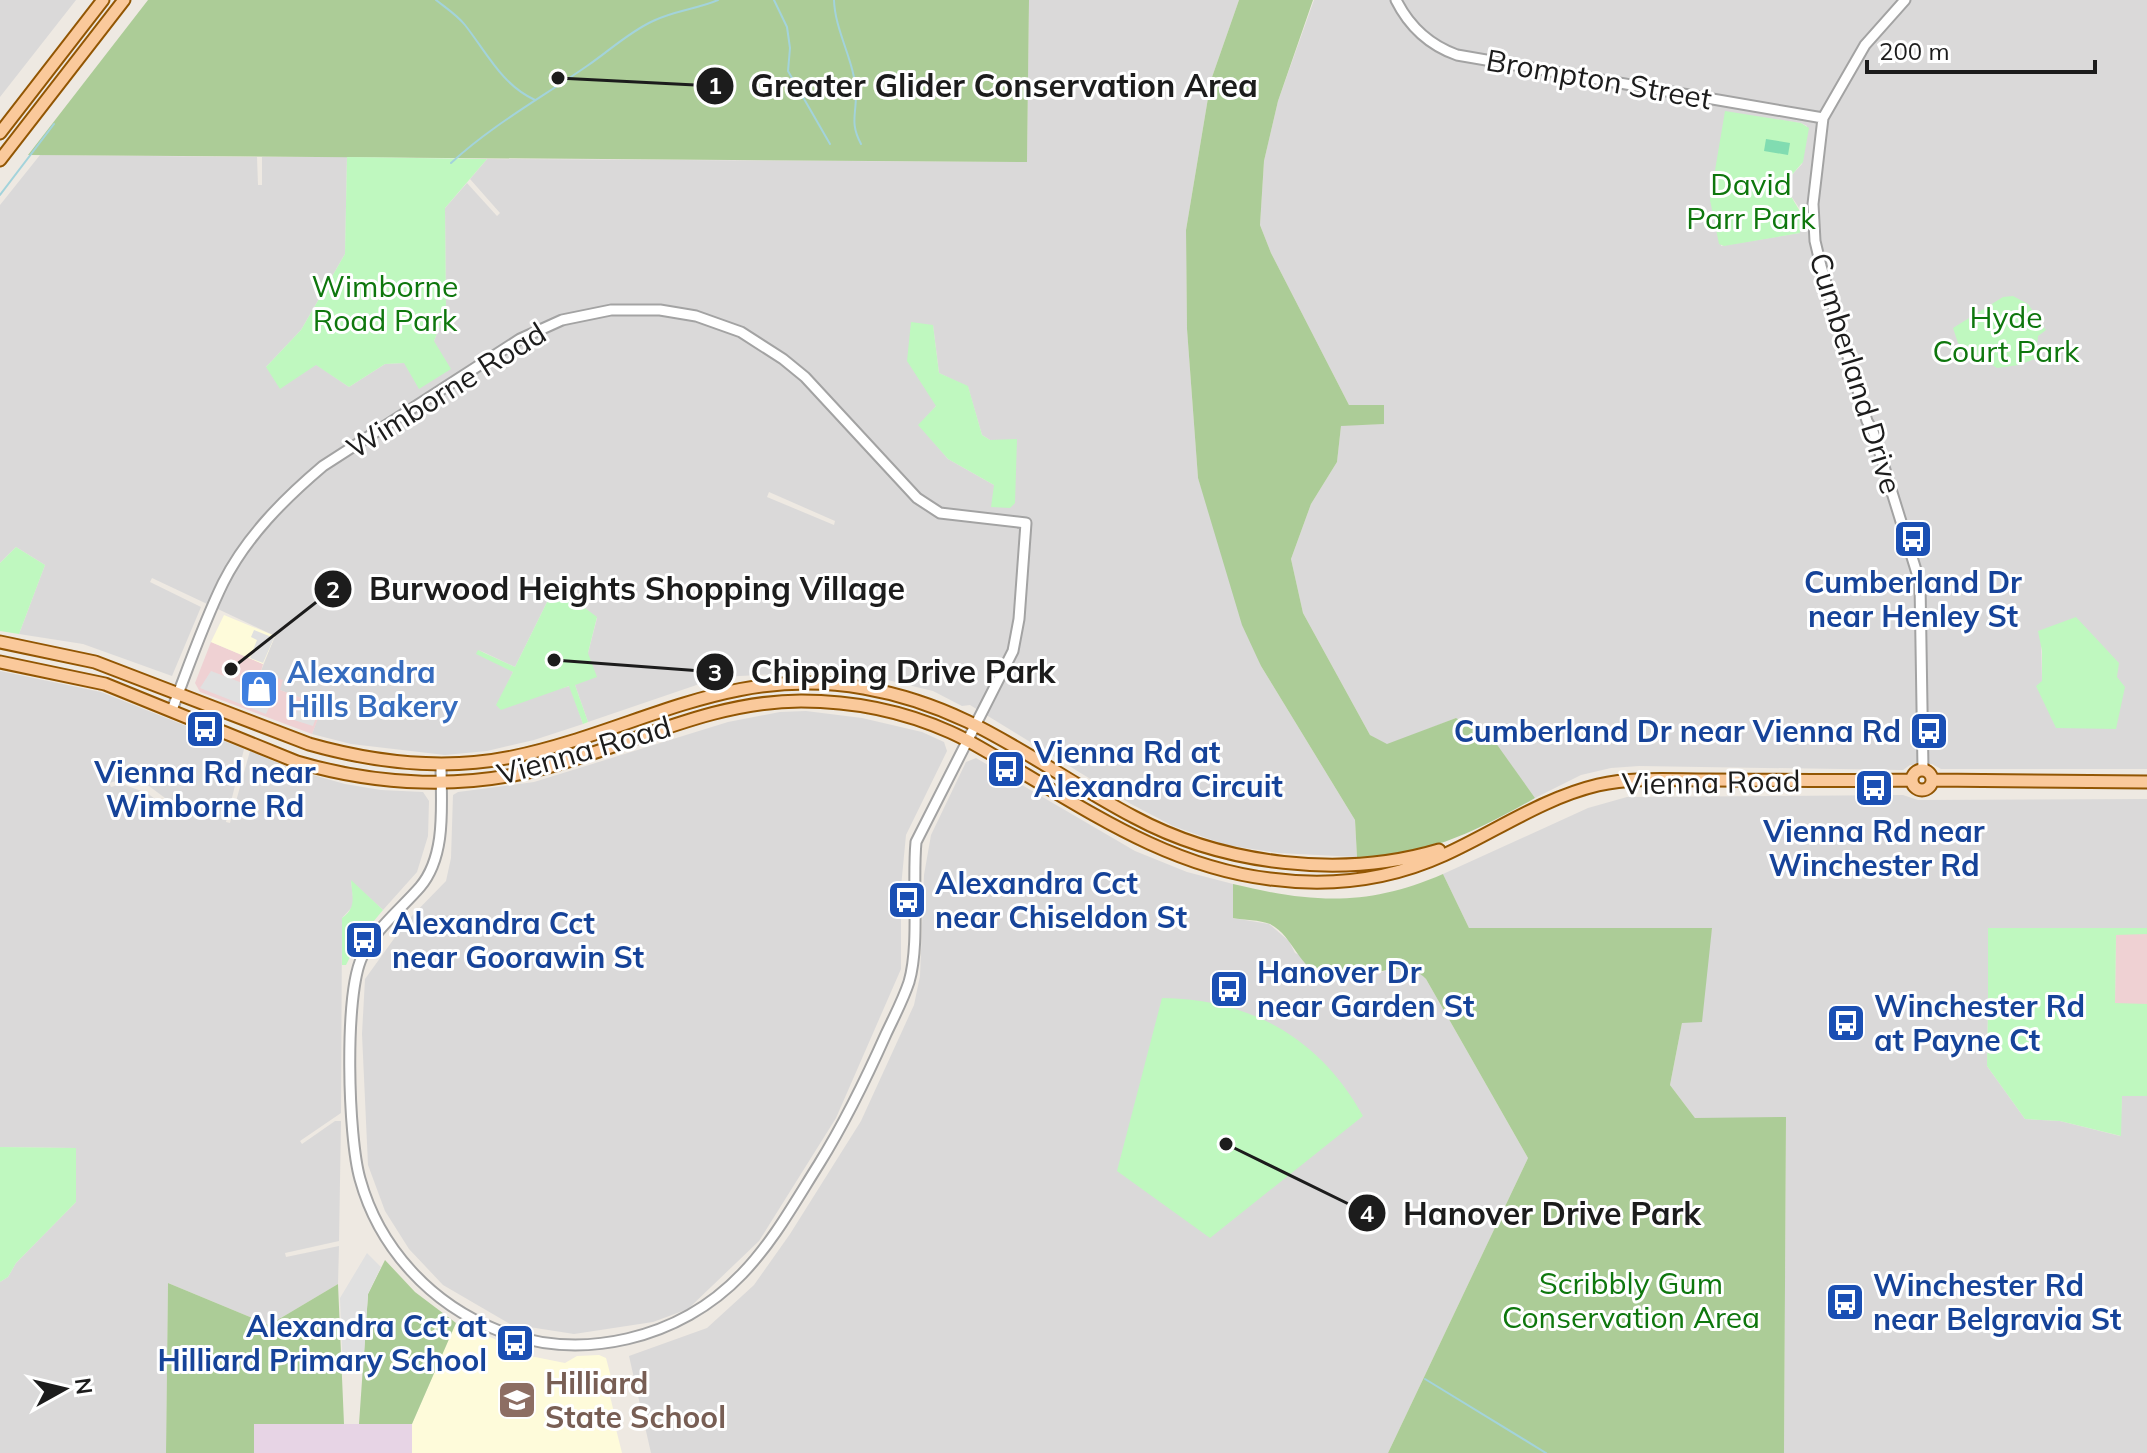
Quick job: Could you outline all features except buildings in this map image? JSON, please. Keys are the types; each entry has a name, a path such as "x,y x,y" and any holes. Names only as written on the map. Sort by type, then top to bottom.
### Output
{"main road":[{"path":"0,133 103,0"},
{"path":"0,160 124,0"},
{"name":"Vienna Road","path":"0,642 95,662 309,744 379,760 441,765 510,757 584,737 714,693 776,684 831,683 923,702 974,723 1131,816 1187,841 1230,853 1286,862 1368,863 1421,855 1474,839"},
{"name":"Vienna Road","path":"0,662 105,684 297,762 329,771 441,783 518,775 708,714 782,701 832,702 885,710 933,725 966,740 1133,837 1193,863 1239,875 1310,882 1364,879 1414,867 1569,795 1622,781 1911,780"},
{"path":"1923,769 1929,772 1932,780 1924,790 1914,787 1911,780 1916,771 1923,769"},
{"path":"1932,780 2147,782"}],"street":[{"name":"Brompton Street","path":"1396,0 1418,32 1441,49 1457,55 1823,118"},
{"name":"Cumberland Drive","path":"1905,0 1865,45 1823,118 1813,188 1815,241 1867,421 1873,431 1920,583 1923,769"},
{"name":"Wimborne Road","path":"172,710 224,581 251,540 295,490 323,466 509,346 562,320 611,310 660,310 696,316 741,332 783,359 805,377 917,498 940,513 1026,523 1019,619 1013,651 974,723"},
{"path":"441,765 439,839 433,867 420,887 368,945 355,977 352,1003 352,1118 360,1181 386,1240 426,1287 458,1311 486,1326 521,1338 578,1346 615,1342 653,1332 690,1315 723,1292 744,1272 789,1211 845,1124 908,983 913,956 916,842 974,723"}],"shaded area":[{"path":"0,0 76,0 0,97"},
{"path":"1029,0 1239,0 1211,80 1186,230 1187,329 1198,478 1261,666 1355,820 1357,857 1279,853 1226,845 1173,826 1131,804 970,705 962,706 933,691 867,675 817,672 720,677 588,722 575,685 597,618 581,605 551,594 515,667 479,650 513,672 497,705 570,686 583,724 487,751 445,755 351,744 312,734 322,706 280,690 261,671 275,636 152,578 150,582 201,607 172,676 83,644 19,634 45,565 16,547 0,563 0,205 40,155 257,157 258,185 262,185 262,157 347,157 345,254 301,330 266,367 317,365 349,387 385,364 404,363 434,341 446,310 445,208 467,183 497,216 500,213 470,179 487,159 1027,162","holes":["933,325 939,373 968,387 982,435 990,440 1010,508 994,485 948,459 919,425 936,406","769,492 835,521 834,525 767,497"]},
{"path":"1314,0 2147,0 2147,769 1941,769 1932,764 1910,765 1903,770 1639,766 1581,775 1535,798 1493,740 1456,718 1387,745 1370,735 1303,613 1291,559 1311,504 1337,462 1341,425 1383,424 1383,405 1349,405 1271,253 1260,225 1264,161 1278,101","holes":["1725,112 1807,126 1802,164 1790,177 1789,193 1800,209 1800,233 1721,246","2041,637 2056,727 2042,681"]},
{"path":"224,615 275,636 263,664 211,642"},
{"path":"254,630 274,638 263,663 250,658 257,640 251,637"},
{"path":"211,642 263,664 261,671 283,680 280,690 323,706 312,734 200,692 195,683"},
{"path":"0,671 101,692 244,749 226,822 230,823 250,751 295,770 345,784 423,792 429,801 428,836 417,872 383,910 351,881 354,905 342,918 341,1113 300,1141 302,1144 335,1121 341,1121 339,1241 285,1253 286,1257 339,1246 338,1284 269,1325 168,1283 166,1453 0,1453 0,1282 76,1202 75,1148 0,1147","holes":["127,778 149,786 173,804 170,810 147,793 122,784 111,787 109,783"]},
{"path":"211,671 245,684 243,690 272,701 266,714 200,688"},
{"path":"301,700 320,706 313,726 294,720"},
{"path":"806,711 862,718 922,732 944,742 947,751 906,835 901,887 901,969 836,1118 759,1241 688,1309 653,1322 574,1334 510,1324 443,1285 409,1249 385,1211 368,1165 362,1034 365,979 406,922 446,881 451,858 453,795 534,782 728,722 780,712"},
{"path":"976,758 1135,851 1187,872 1233,884 1233,918 1269,924 1289,941 1295,953 1354,980 1399,967 1419,972 1426,979 1528,1158 1388,1453 651,1453 629,1356 707,1328 754,1285 861,1121 914,1005 920,976 924,875 931,835 966,762"},
{"path":"1903,795 1918,800 2147,799 2147,928 1988,928 1988,1001 1948,1001 1948,1005 1988,1006 1987,1066 2025,1119 2060,1121 2120,1136 2122,1096 2147,1096 2147,1453 1784,1453 1786,1118 1695,1118 1670,1085 1682,1023 1712,929 1469,928 1443,874 1588,808 1627,797"},
{"path":"2116,934 2147,934 2147,1004 2115,1004"},
{"path":"367,1253 381,1267 368,1294 363,1372 343,1371 340,1298"},
{"name":"Hilliard State School","path":"456,1323 509,1345 520,1354 565,1363 577,1356 599,1355 606,1358 611,1377 607,1383 622,1453 412,1453 412,1424"},
{"path":"253,1424 412,1424 412,1453 254,1453"}],"green space":[{"path":"148,0 1029,0 1027,162 28,155"},
{"path":"1239,0 1313,0 1278,101 1264,161 1260,225 1271,253 1349,405 1384,405 1384,424 1341,426 1337,462 1311,504 1291,559 1303,613 1370,735 1387,744 1456,718 1493,739 1535,798 1450,840 1406,852 1357,857 1355,820 1261,666 1242,625 1198,478 1187,329 1186,230 1211,80"},
{"name":"David Parr Park","path":"1725,111 1801,123 1809,128 1803,162 1790,177 1789,193 1801,213 1800,233 1724,246 1719,244 1710,200"},
{"path":"1766,139 1790,143 1788,155 1764,151"},
{"name":"Wimborne Road Park","path":"347,157 487,159 445,208 446,310 434,341 451,369 419,389 404,363 385,364 349,387 316,365 280,389 266,367 301,330 345,254"},
{"name":"Hyde Court Park","path":"2013,296 2028,304 2046,330 2038,336 2040,357 2019,365 1997,368 1958,343 1953,328 2003,297"},
{"path":"911,322 933,325 939,373 968,386 982,435 990,440 1017,439 1015,503 1010,508 991,507 994,485 948,459 918,425 936,406 907,361"},
{"path":"16,547 45,565 19,634 0,631 0,563"},
{"path":"569,584 581,605 597,617 588,653 597,677 575,685 588,722 583,724 569,686 501,710 496,705 513,672 476,654 478,650 515,667 551,594"},
{"path":"2076,617 2119,663 2117,677 2125,687 2116,729 2056,728 2036,686 2042,681 2038,631"},
{"name":"Scribbly Gum Conservation Area","path":"1443,874 1469,928 1712,928 1702,1022 1682,1023 1670,1085 1695,1118 1786,1117 1784,1453 1388,1453 1528,1158 1426,979 1405,969 1341,979 1317,973 1270,924 1233,918 1233,884 1314,898 1364,897 1415,885"},
{"path":"351,880 383,910 359,939 346,965 342,965 342,918 352,906"},
{"path":"1988,928 2147,928 2147,934 2116,935 2115,1003 2147,1004 2147,1096 2122,1096 2121,1136 2060,1121 2025,1119 1987,1066 1988,1006 1948,1005 1948,1001 1988,1001"},
{"path":"1162,998 1224,1006 1253,1015 1279,1028 1326,1065 1363,1116 1210,1238 1117,1171"},
{"path":"0,1147 76,1148 76,1202 0,1282"},
{"path":"385,1260 415,1292 456,1323 412,1424 359,1424 368,1294"},
{"path":"168,1283 269,1325 338,1284 344,1424 254,1424 254,1453 166,1453"}],"waterway":[{"path":"436,0 462,21 504,77 535,100"},
{"path":"451,163 500,124 636,31 661,18 718,0"},
{"path":"774,0 787,27 790,48 788,71 830,144"},
{"path":"834,0 855,82 855,125 861,144"},
{"path":"0,195 54,124"},
{"path":"1425,1379 1546,1453"}],"place":[{"name":"Greater Glider Conservation Area","path":"558,78"},
{"name":"Cumberland Dr near Henley St","path":"1913,539"},
{"name":"Chipping Drive Park","path":"554,660"},
{"name":"Burwood Heights Shopping Village","path":"231,669"},
{"name":"Alexandra Hills Bakery","path":"259,689"},
{"name":"Vienna Rd near Wimborne Rd","path":"205,729"},
{"name":"Cumberland Dr near Vienna Rd","path":"1929,731"},
{"name":"Vienna Rd at Alexandra Circuit","path":"1006,769"},
{"name":"Vienna Rd near Winchester Rd","path":"1874,788"},
{"name":"Alexandra Cct near Chiseldon St","path":"907,900"},
{"name":"Alexandra Cct near Goorawin St","path":"364,940"},
{"name":"Hanover Dr near Garden St","path":"1229,989"},
{"name":"Winchester Rd at Payne Ct","path":"1846,1023"},
{"name":"Hanover Drive Park","path":"1226,1144"},
{"name":"Winchester Rd near Belgravia St","path":"1845,1302"},
{"name":"Alexandra Cct at Hilliard Primary School","path":"515,1343"},
{"name":"Hilliard State School","path":"517,1400"}]}
